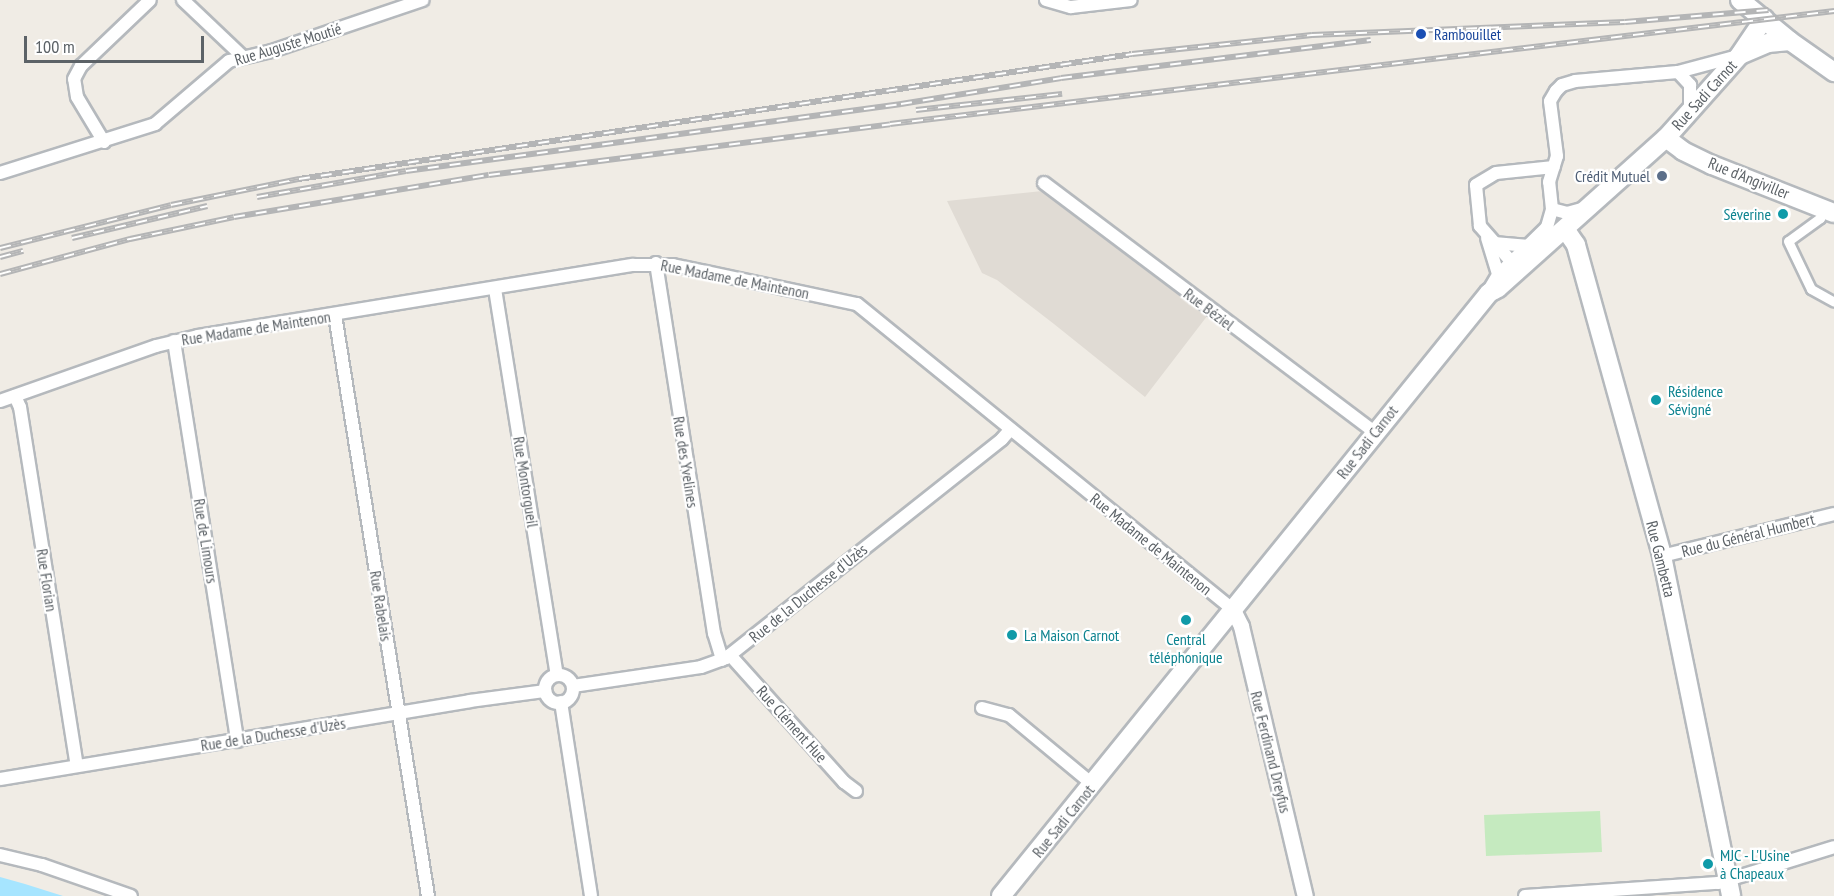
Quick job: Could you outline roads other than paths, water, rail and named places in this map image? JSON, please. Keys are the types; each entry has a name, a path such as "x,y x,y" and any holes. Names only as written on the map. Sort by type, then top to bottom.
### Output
{"main road":[{"path":"1755,7 1790,42 1834,72"},
{"name":"Rue Sadi Carnot","path":"1001,896 1489,293 1498,288 1514,266 1666,138 1739,56 1755,7"},
{"path":"1739,56 1768,43 1790,42"},
{"name":"Rue d'Angiviller","path":"1666,138 1683,151 1712,165 1829,211"},
{"name":"Rue Gambetta","path":"1556,231 1576,245 1662,556 1730,888"}],"street":[{"path":"105,142 78,97 74,86 76,73 150,0"},
{"path":"183,0 243,57"},
{"path":"1046,0 1071,7 1131,0"},
{"name":"Rue Auguste Moutié","path":"0,173 105,142 155,124 222,66 243,57 272,51 412,1"},
{"path":"1489,293 1489,287 1498,275 1514,266 1526,246 1556,231 1549,182 1557,156 1550,100 1562,85 1575,81 1678,72 1739,56"},
{"path":"1678,72 1690,85 1690,112"},
{"path":"1514,266 1489,239 1477,218 1476,185 1496,173 1554,166"},
{"name":"Rue Béziel","path":"1044,183 1375,432"},
{"path":"1552,209 1567,213 1585,208"},
{"path":"1829,211 1788,241 1811,289 1834,302"},
{"path":"1489,239 1526,246"},
{"path":"1489,239 1498,275"},
{"name":"Rue Madame de Maintenon","path":"0,401 174,341 656,263 857,304 1233,610"},
{"name":"Rue des Yvelines","path":"656,263 714,633 726,657"},
{"name":"Rue Montorgueil","path":"495,289 557,675"},
{"name":"Rue Rabelais","path":"335,315 428,896"},
{"name":"Rue de Limours","path":"174,341 237,741"},
{"name":"Rue Florian","path":"15,396 20,407 76,766"},
{"name":"Rue de la Duchesse d'Uzès","path":"573,686 701,667 726,657 1002,439 1011,429"},
{"name":"Rue du Général Humbert","path":"1662,556 1834,514"},
{"name":"Rue Ferdinand Dreyfus","path":"1233,610 1241,626 1305,896"},
{"name":"Rue Clément Hue","path":"726,657 844,782 856,791"},
{"path":"557,675 569,679 573,686 569,698 561,702 553,701 545,692 549,679 557,675"},
{"name":"Rue de la Duchesse d'Uzès","path":"0,778 398,713 545,692"},
{"path":"561,702 591,896"},
{"path":"982,708 1009,715 1092,784"},
{"path":"1525,896 1718,883 1730,888 1834,847"},
{"path":"0,855 42,865 131,896"}],"water":[{"path":"0,877 25,884 63,896 0,896"}],"railway":[{"path":"0,248 171,205 299,179 1132,54 1312,35 1625,22 1769,10"},
{"path":"0,274 130,239 234,217 489,175 890,124 1834,11"},
{"path":"257,197 406,171 901,104 1061,78 1371,40"},
{"path":"916,110 1062,94"},
{"path":"72,238 207,206"},
{"path":"0,257 23,251"}],"place":[{"name":"Rambouillet","path":"1421,34"},
{"name":"Crédit Mutuel","path":"1662,176"},
{"name":"Séverine","path":"1783,214"},
{"name":"Résidence Sévigné","path":"1656,400"},
{"name":"Central téléphonique","path":"1186,620"},
{"name":"La Maison Carnot","path":"1012,635"},
{"name":"MJC - L'Usine à Chapeaux","path":"1708,864"}]}
